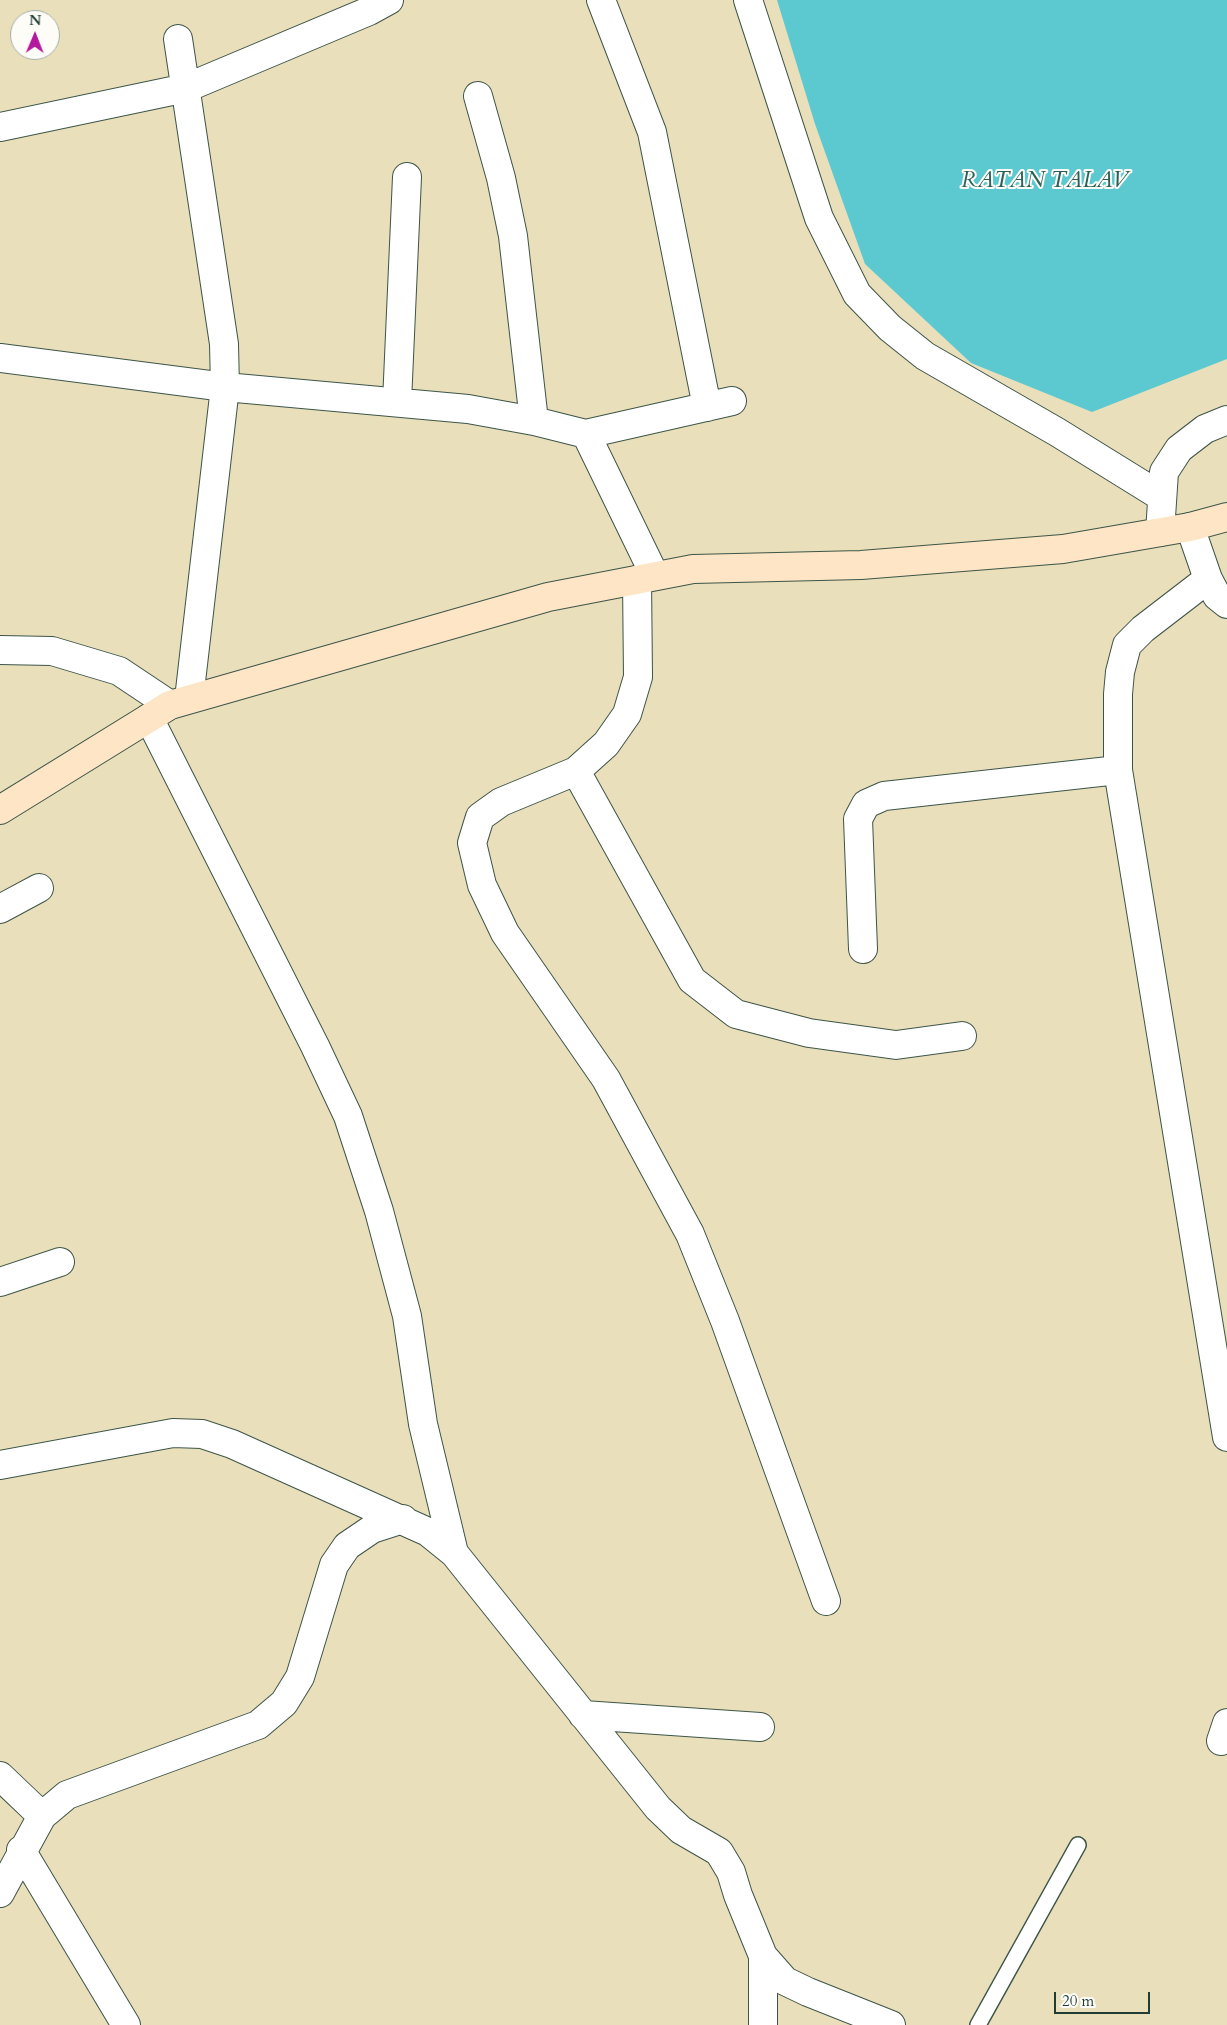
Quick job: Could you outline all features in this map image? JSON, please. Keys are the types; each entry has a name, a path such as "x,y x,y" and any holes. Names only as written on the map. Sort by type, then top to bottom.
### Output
{"street":[{"path":"0,127 186,88 369,11 389,0"},
{"path":"0,358 225,387 468,409 534,421 586,434 719,404 652,132 602,0"},
{"path":"748,0 819,218 857,294 890,328 925,356 1057,432 1162,497"},
{"path":"169,707 225,387 224,344 178,39"},
{"path":"478,96 501,178 514,236 534,421"},
{"path":"397,402 407,177"},
{"path":"1160,532 1164,472 1179,448 1205,429 1227,420"},
{"path":"586,434 646,578 638,677 627,714 606,744 576,771 501,802 480,817 472,843 482,885 505,933 606,1078 690,1234 725,1321 826,1601"},
{"path":"0,810 169,707 548,597 693,569 861,565 971,558 1063,549 1190,527 1227,517"},
{"path":"1190,527 1208,578 1217,596 1227,604"},
{"path":"1208,578 1143,629 1127,645 1120,672 1118,694 1118,770 1227,1437"},
{"path":"0,650 52,651 119,671 169,707 315,1046 348,1116 380,1211 407,1316 423,1424 454,1553"},
{"path":"863,949 858,819 866,804 884,796 1118,770"},
{"path":"576,771 692,980 736,1014 809,1033 896,1045 962,1036"},
{"path":"0,909 38,888"},
{"path":"0,1282 60,1262"},
{"path":"0,1465 173,1433 202,1434 232,1444 403,1519 428,1532 454,1553 658,1808 681,1830 719,1852 732,1872 738,1895 763,1956 785,1981 874,2022"},
{"path":"0,1893 21,1850 42,1816 67,1795 258,1725 284,1703 300,1677 334,1564 347,1546 372,1529 403,1519"},
{"path":"583,1715 760,1727"},
{"path":"0,1776 42,1816"},
{"path":"21,1850 126,2025"},
{"path":"763,1956 763,2025"}],"lane":[{"path":"978,2025 1078,1844"}],"water":[{"name":"RATAN TALAV","path":"777,0 1227,0 1227,359 1092,412 971,363 865,264 815,124"}]}
